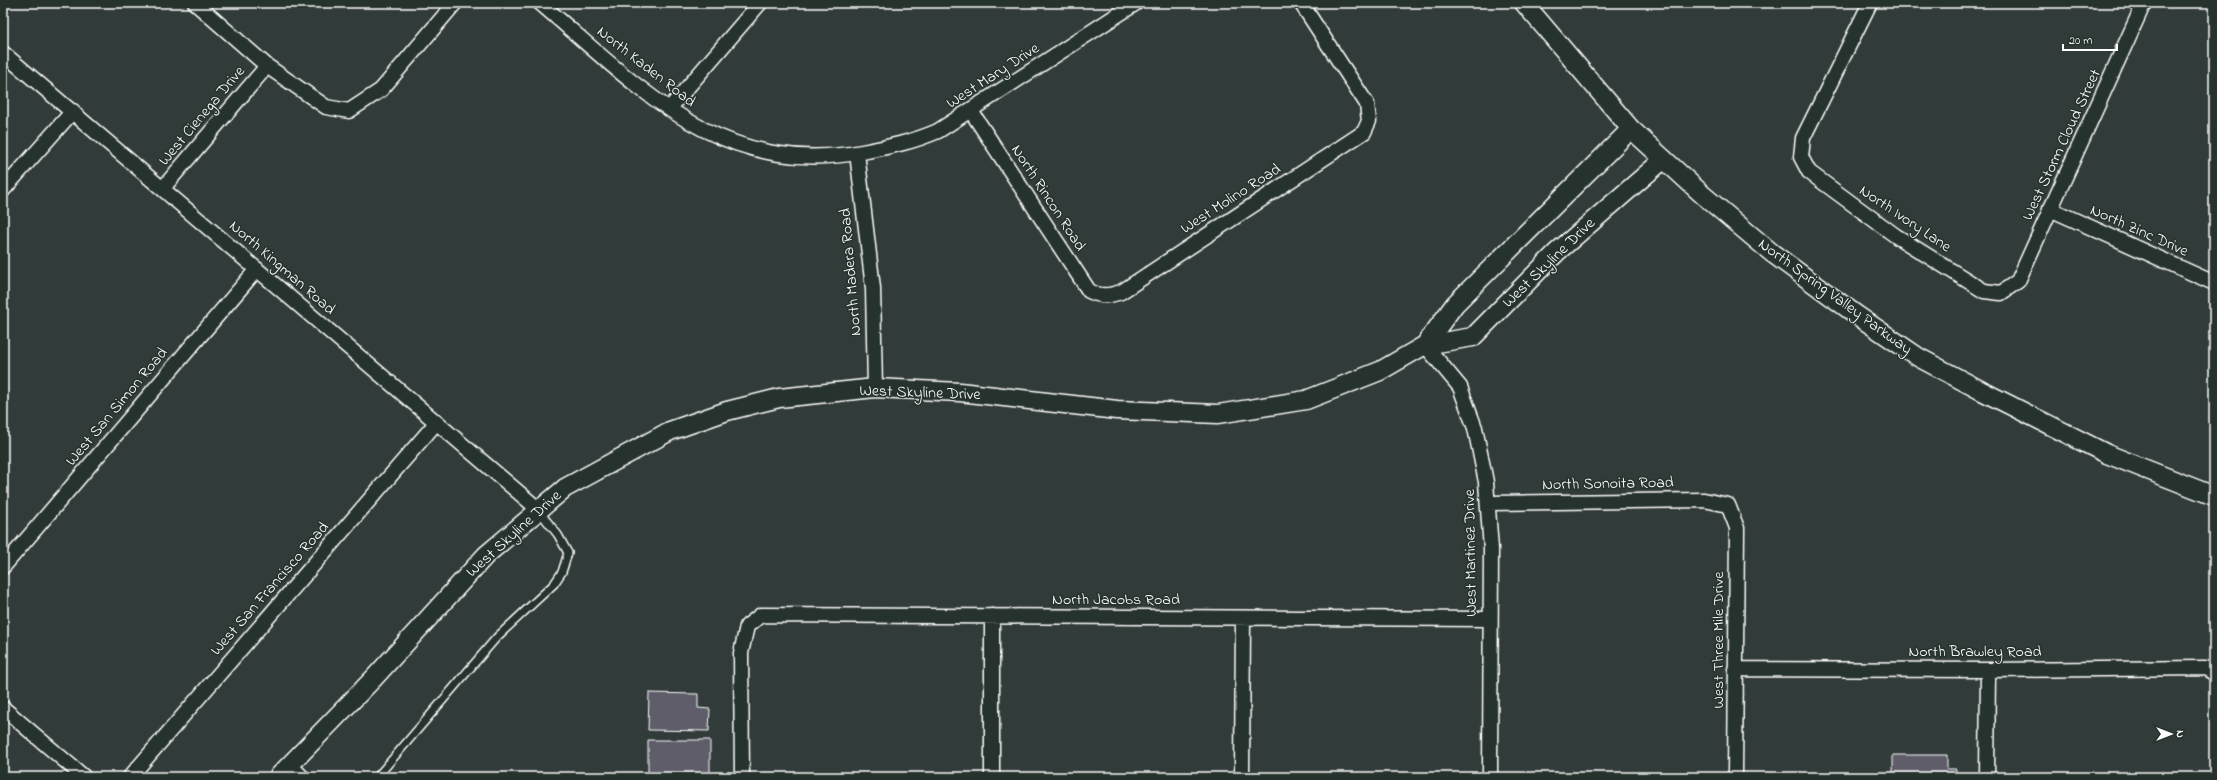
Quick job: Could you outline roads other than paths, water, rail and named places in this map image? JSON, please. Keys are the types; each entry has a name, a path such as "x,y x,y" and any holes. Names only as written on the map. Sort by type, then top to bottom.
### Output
{"street":[{"path":"195,3 266,66 326,107 348,111 381,90 455,3"},
{"name":"North Kaden Road","path":"540,3 648,94 697,127 726,140 756,150 782,155 832,157 857,153"},
{"path":"669,109 760,3"},
{"name":"West Mary Drive","path":"857,153 916,140 938,131 1136,3"},
{"name":"West Molino Road","path":"1103,296 1121,292 1364,132 1370,121 1367,104 1301,3"},
{"name":"North Spring Valley Parkway","path":"1524,3 1632,129 1703,195 1772,253 1918,357 2106,454 2214,496"},
{"name":"North Ivory Lane","path":"1870,3 1803,138 1802,157 1809,172 1896,236 1984,291 2001,293"},
{"name":"West Storm Cloud Street","path":"2001,293 2018,281 2144,3"},
{"name":"North Kingman Road","path":"3,53 73,111 538,510"},
{"name":"West Cienega Drive","path":"162,188 266,66"},
{"path":"3,190 73,111"},
{"name":"North Rincon Road","path":"971,111 1090,291 1103,296"},
{"name":"West Skyline Drive","path":"1425,345 1454,304 1632,129"},
{"name":"North Madera Road","path":"857,153 873,288 875,388"},
{"name":"West Skyline Drive","path":"278,777 374,678 486,555 565,488 670,431 727,411 779,398 875,388 960,392 1117,410 1218,414 1306,400 1380,371 1425,345 1473,337 1557,252 1664,159"},
{"name":"North Zinc Drive","path":"2050,209 2214,283"},
{"name":"West San Simon Road","path":"3,568 258,270"},
{"name":"West Martinez Drive","path":"1425,345 1460,387 1475,428 1486,482 1491,549 1490,777"},
{"name":"West San Francisco Road","path":"130,777 436,423"},
{"name":"North Sonoita Road","path":"1488,503 1704,500 1728,505"},
{"name":"West Three Mile Drive","path":"1728,505 1737,528 1736,777"},
{"name":"North Jacobs Road","path":"742,777 741,653 747,626 761,615 1490,620"},
{"path":"992,616 992,777"},
{"path":"1242,777 1243,618"},
{"name":"North Brawley Road","path":"1736,669 1988,670 2205,668 2214,673"},
{"path":"1987,777 1988,670"},
{"path":"3,708 84,777"}],"lane":[{"path":"377,777 497,637 554,584 562,572 568,553 558,535 538,510"},
{"path":"292,762 307,777"}]}
